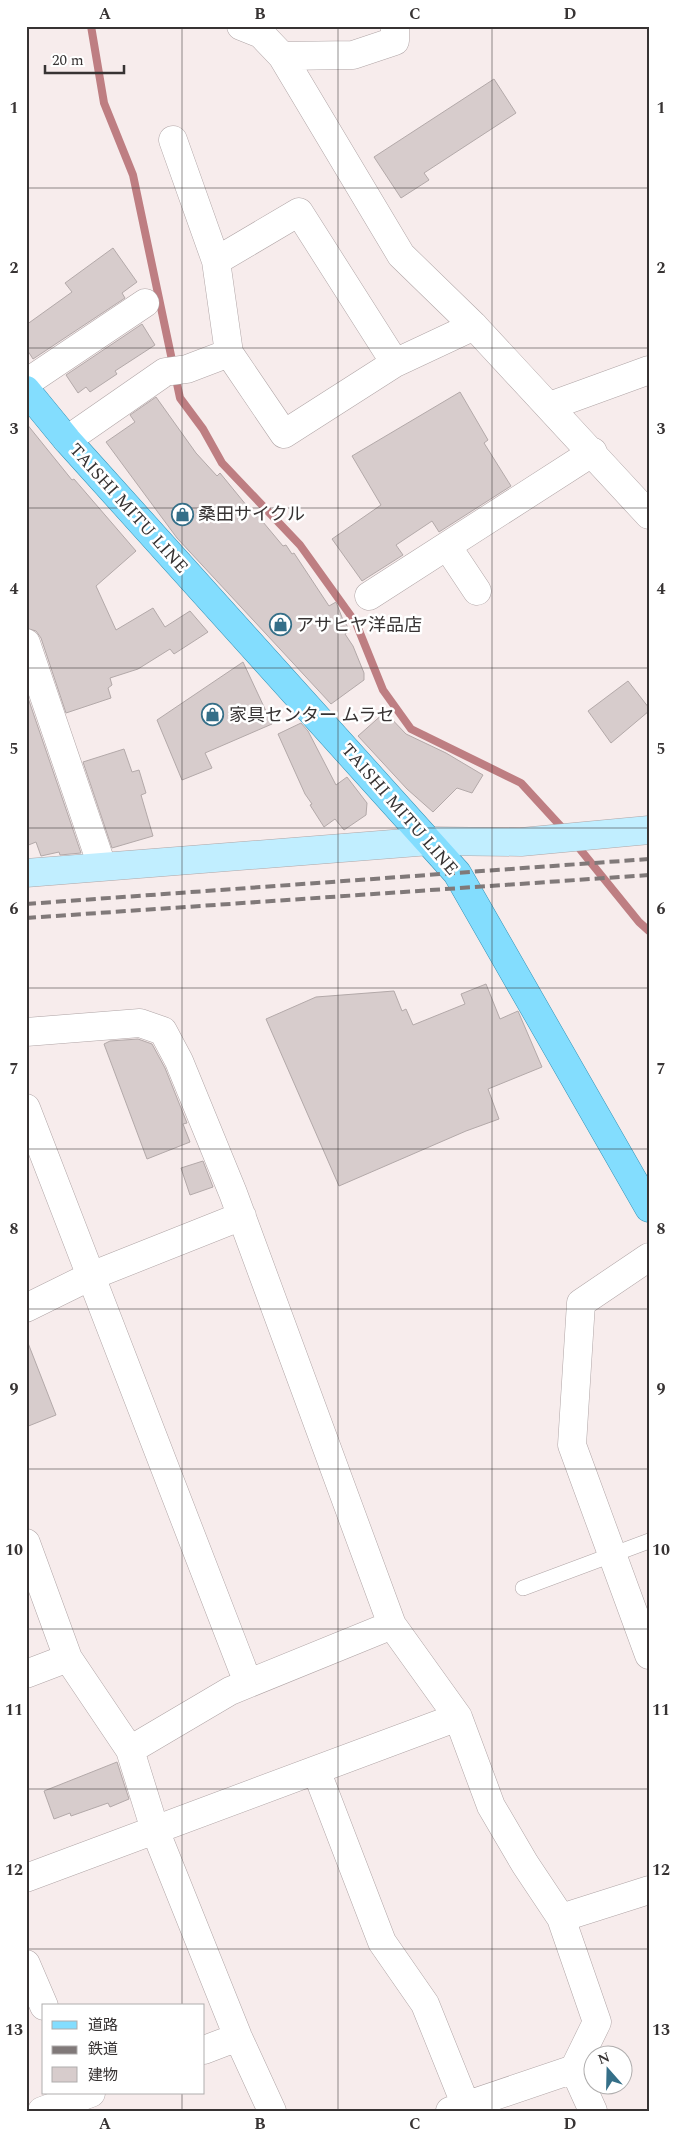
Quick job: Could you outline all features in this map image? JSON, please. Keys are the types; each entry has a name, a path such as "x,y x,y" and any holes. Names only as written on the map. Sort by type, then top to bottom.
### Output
{"main road":[{"name":"TAISHI MITU LINE","path":"26,390 67,440 458,873 649,1208"},
{"path":"26,872 430,841 521,842 649,830"}],"street":[{"path":"241,26 261,34 282,56 401,255 474,326 593,452 649,515"},
{"path":"282,56 353,55 395,41 395,26"},
{"path":"173,140 216,261 229,353 284,434 396,363 474,326"},
{"path":"216,261 299,212 396,363"},
{"path":"26,383 145,303"},
{"path":"67,440 165,372 187,369 229,353"},
{"path":"550,406 649,370"},
{"path":"369,596 593,452"},
{"path":"447,546 477,591"},
{"path":"26,643 102,866"},
{"path":"26,1032 140,1023 163,1030 179,1061 242,1216 392,1624 458,1717 491,1806 525,1864 561,1918 597,2022 574,2069 461,2109 425,2004 382,1942 316,1770"},
{"path":"26,1108 248,1683"},
{"path":"26,1308 91,1276 242,1216"},
{"path":"649,1257 581,1304 572,1444 649,1655"},
{"path":"26,1543 68,1658 130,1750 155,1830 238,2036 272,2111"},
{"path":"130,1750 230,1691 392,1624"},
{"path":"26,1674 68,1658"},
{"path":"26,1878 458,1717"},
{"path":"561,1918 649,1890"},
{"path":"26,1964 43,2004"},
{"path":"205,2050 238,2036"},
{"path":"574,2069 593,2111"},
{"path":"42,2111 86,2098"}],"lane":[{"path":"524,1588 649,1542"}],"building":[{"path":"494,79 516,113 424,173 429,180 401,198 374,157"},
{"path":"113,248 137,282 122,293 125,298 33,359 26,348 26,325 72,292 65,283"},
{"path":"142,324 155,345 115,371 117,374 90,392 86,387 78,393 66,375"},
{"path":"460,392 488,440 484,443 511,486 439,532 432,521 396,545 403,555 362,581 332,539 381,505 352,456"},
{"path":"156,397 196,453 217,476 220,473 256,517 258,516 283,546 286,545 292,554 294,553 329,606 336,602 343,620 350,630 345,634 353,646 364,673 364,680 331,704 177,538 106,442 135,422 130,415"},
{"path":"26,423 72,480 74,479 136,551 96,586 116,630 153,608 165,627 190,611 208,632 174,654 170,649 138,669 110,678 112,685 108,688 111,698 66,713 41,638 36,631 26,628"},
{"path":"243,662 272,724 205,753 212,768 182,780 157,720"},
{"path":"628,681 649,708 649,711 611,743 588,711"},
{"path":"26,692 81,853 60,855 59,852 41,856 36,842 26,846"},
{"path":"385,712 406,734 446,753 483,775 472,793 457,788 433,812 407,789 358,736"},
{"path":"301,723 308,731 336,785 347,777 367,803 366,815 344,830 335,819 324,827 310,805 312,804 305,794 278,734"},
{"path":"124,749 132,772 139,770 146,793 141,795 153,836 112,848 83,762"},
{"path":"486,984 500,1019 518,1011 542,1067 488,1089 499,1119 466,1131 339,1186 266,1019 316,997 394,991 402,1011 406,1009 413,1025 465,1004 461,994"},
{"path":"138,1039 152,1044 165,1068 187,1123 183,1124 190,1142 147,1159 104,1044 110,1041"},
{"path":"203,1161 213,1187 190,1195 181,1168"},
{"path":"28,1343 56,1415 26,1427 26,1344"},
{"path":"117,1762 129,1799 110,1807 108,1803 71,1816 70,1813 54,1819 44,1791"}],"waterway":[{"path":"91,26 104,103 133,175 180,398 203,429 222,463 300,545 356,623 383,690 411,729 521,783 566,832"},
{"path":"575,843 639,922 649,931"}],"railway":[{"path":"26,904 649,859"},
{"path":"26,918 649,875"}],"place":[{"name":"桑田サイクル","path":"182,514"},
{"name":"アサヒヤ洋品店","path":"280,625"},
{"name":"家具センター ムラセ","path":"213,715"}]}
